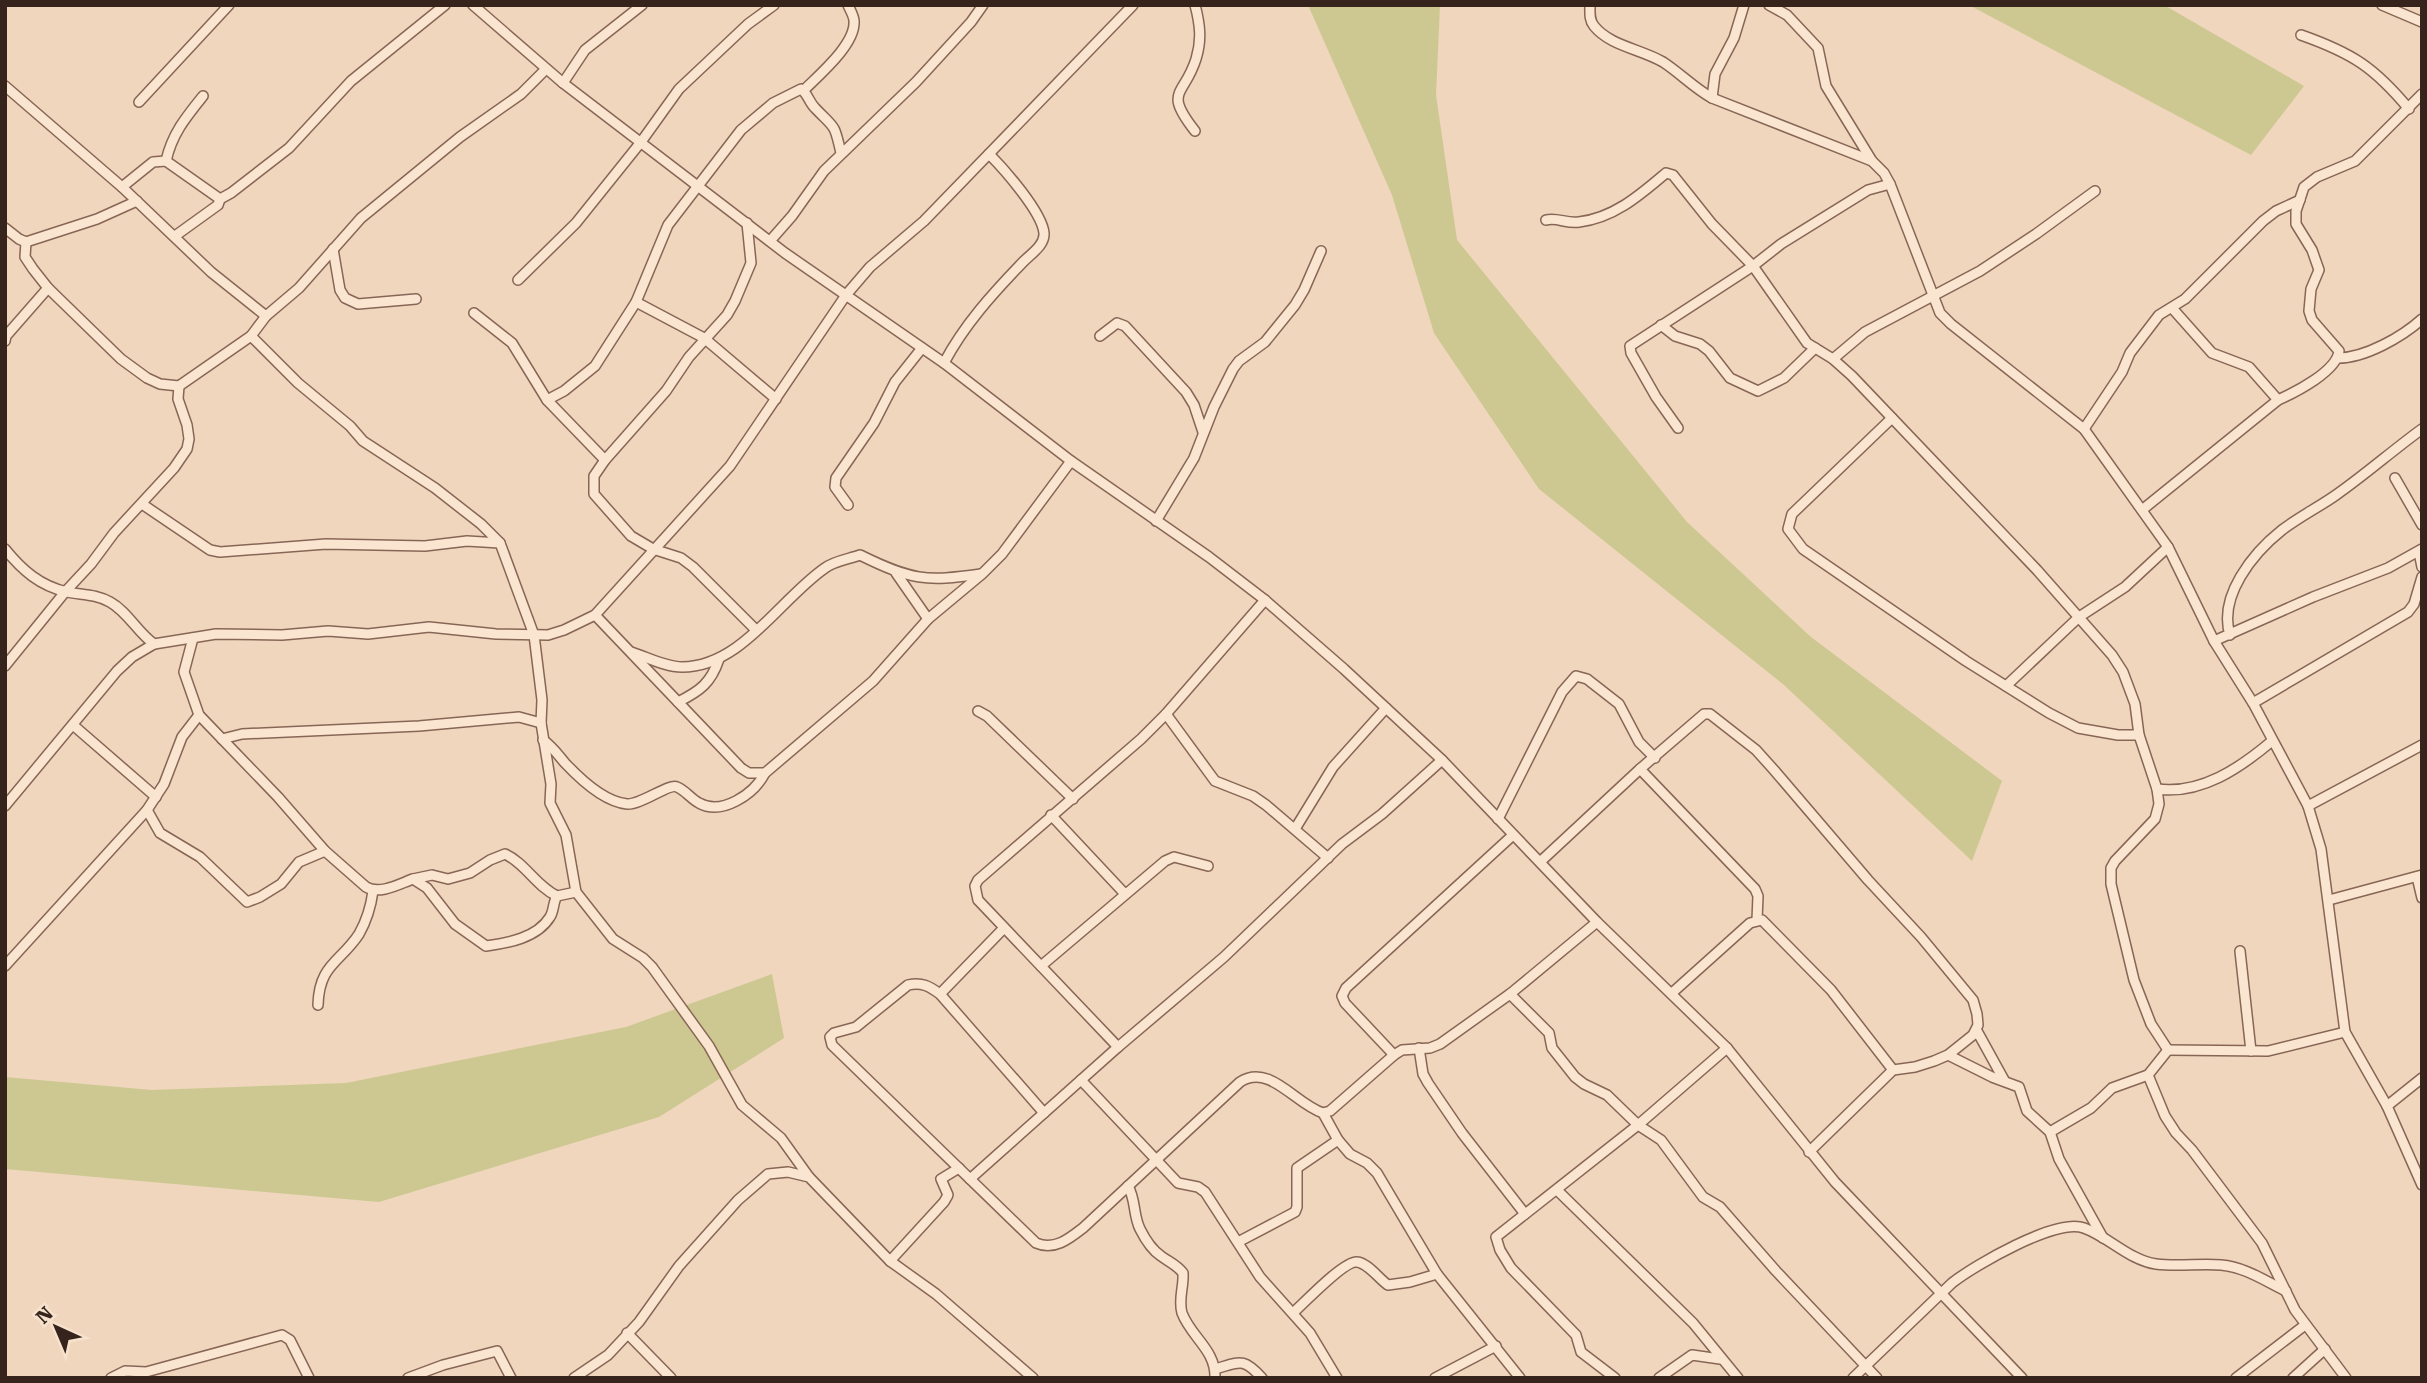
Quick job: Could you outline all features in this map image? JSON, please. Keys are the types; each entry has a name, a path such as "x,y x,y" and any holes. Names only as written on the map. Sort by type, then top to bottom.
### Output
{"street":[{"path":"139,102 229,5"},
{"path":"175,236 289,148 351,81 445,5"},
{"path":"474,5 563,83 770,241 944,363 1071,461 1265,600 1442,760 1597,922 1727,1048 1810,1152 1875,1226 2022,1378"},
{"path":"563,83 584,50 642,5"},
{"path":"518,280 576,223 641,142 679,89 748,24 775,5"},
{"path":"547,400 564,391 595,366 636,302 667,225 741,130 773,103 804,90 843,49 851,36 855,20 848,5"},
{"path":"770,241 792,216 824,171 916,82 971,22 983,5"},
{"path":"5,806 117,671 132,657 153,644 216,634 282,635 328,631 368,634 429,628 548,635 595,615 730,466 846,295 879,258 924,220 1133,5"},
{"path":"1195,5 1201,29 1196,60 1178,90 1179,111 1195,131"},
{"path":"1590,5 1593,25 1605,37 1662,62 1693,87 1712,98 1871,161"},
{"path":"1712,98 1715,74 1734,38 1744,5"},
{"path":"1769,5 1787,15 1818,48 1826,86 1871,161 1884,173 1890,184 1940,313 2084,429 2168,547 2214,641 2253,703 2308,806 2322,849 2345,1032 2387,1106 2422,1185"},
{"path":"2382,5 2422,22"},
{"path":"2301,35 2339,48 2366,65 2389,85 2409,108"},
{"path":"26,242 25,257 48,288 121,359 147,378 160,384 179,386 251,336 265,316 299,288 361,218 460,137 521,94 546,69"},
{"path":"5,86 122,187 211,272 265,316"},
{"path":"804,90 812,104 833,124 841,153"},
{"path":"2142,510 2278,400 2297,392 2335,364 2339,351 2312,320 2309,311 2311,289 2319,270 2312,250 2296,224 2296,211 2304,187 2317,177 2355,161 2422,94"},
{"path":"166,161 170,142 179,125 203,96"},
{"path":"944,363 958,337 1003,283 1042,243 1044,233 1039,219 1014,179 989,154"},
{"path":"122,187 153,162 166,161 220,199"},
{"path":"1546,220 1554,218 1575,223 1598,219 1620,208 1666,173 1670,173 1712,224 1752,266 1807,342 1833,359 1892,418 2112,655 2123,672 2135,704 2139,735 2157,789 2159,804 2155,819 2115,861 2111,868 2112,884 2134,980 2151,1024 2168,1049"},
{"path":"1678,428 1656,397 1630,349 1634,342 1868,190 1890,184"},
{"path":"1833,359 1864,332 1980,271 2095,191"},
{"path":"2084,429 2122,372 2130,353 2159,315 2185,299 2263,221 2276,211 2300,200"},
{"path":"5,228 26,242 97,219 137,201"},
{"path":"747,223 751,263 727,315 704,338 666,391 605,460 594,476 594,494 631,536 653,549 681,558 756,630"},
{"path":"333,249 340,290 345,298 358,304 402,298 416,299"},
{"path":"1156,521 1194,458 1203,432 1233,369 1238,361 1265,342 1295,304 1321,251"},
{"path":"5,341 6,336 48,288"},
{"path":"636,302 704,338 776,399"},
{"path":"2172,308 2212,353 2249,367 2278,400"},
{"path":"474,313 512,343 547,400 605,460"},
{"path":"2338,358 2353,358 2370,352 2408,331 2422,319"},
{"path":"1100,336 1116,323 1125,326 1186,392 1194,405 1203,432"},
{"path":"1661,325 1675,336 1700,344 1709,351 1730,378 1758,391 1784,378 1815,348"},
{"path":"251,336 298,383 363,441 435,488 481,524 500,543 534,635 542,700 541,723 551,784 550,803 566,835 576,892 613,939 652,967 709,1046 742,1105 781,1138 809,1177 890,1261 936,1294 1033,1378"},
{"path":"848,505 835,487 836,478 874,423 895,382 922,348"},
{"path":"5,666 65,592 174,468 187,449 189,439 178,399 179,386"},
{"path":"1892,418 1792,513 1788,528 1803,549 2049,713 2078,728 2118,735 2139,735"},
{"path":"2230,635 2226,621 2227,608 2243,574 2260,550 2282,530 2337,494 2422,429"},
{"path":"543,740 552,746 577,776 611,799 629,804 648,799 671,786 676,786 699,804 715,808 737,801 761,780 765,772 873,681 929,619 1002,554 1071,461"},
{"path":"2395,478 2422,524"},
{"path":"142,504 210,550 220,552 326,544 425,545 467,541 500,543"},
{"path":"2006,686 2078,617 2125,587 2168,547"},
{"path":"5,549 35,580 65,592 95,595 120,608 153,644"},
{"path":"2214,641 2313,597 2388,568 2421,550 2422,567"},
{"path":"629,651 680,667 719,659 756,630 826,567 860,555 897,573 924,579 982,574"},
{"path":"897,573 929,619"},
{"path":"2253,703 2408,612 2414,604 2422,577"},
{"path":"1118,1047 978,900 975,886 978,880 1051,815 1119,760 1166,714 1265,600"},
{"path":"595,615 741,768 749,773 765,772"},
{"path":"194,638 184,673 198,715 278,797 325,851 373,891"},
{"path":"678,702 700,690 715,671 719,659"},
{"path":"1498,819 1562,692 1576,676 1587,679 1619,704 1639,741 1655,758"},
{"path":"1295,829 1333,767 1386,708"},
{"path":"978,711 1011,738 1073,799"},
{"path":"1540,862 1640,769 1700,716 1707,713 1756,750 1868,880 1905,918 1973,1000 1978,1014 1977,1031 2004,1080"},
{"path":"1166,714 1215,780 1253,796 1328,858"},
{"path":"5,966 147,810 164,784 182,737 198,715"},
{"path":"222,739 242,734 419,726 519,717 541,723"},
{"path":"74,725 156,797"},
{"path":"2157,789 2176,792 2204,784 2244,764 2272,741"},
{"path":"2308,806 2422,745"},
{"path":"970,1179 1224,957 1342,844 1382,814 1442,760"},
{"path":"1640,769 1755,889 1758,896 1757,919 1672,993"},
{"path":"147,810 160,833 200,857 247,902 281,884 299,862 325,851"},
{"path":"1051,815 1125,894"},
{"path":"1394,1055 1345,1003 1342,996 1346,988 1513,835"},
{"path":"373,891 432,875 448,879 470,873 505,854 557,896 576,892"},
{"path":"1041,967 1169,858 1182,858 1208,866"},
{"path":"2329,900 2420,876 2421,893"},
{"path":"413,879 427,888 455,924 485,946 512,943 539,929 551,916 557,896"},
{"path":"318,1005 318,991 329,966 358,935 371,908 373,891"},
{"path":"1757,919 1766,922 1831,990 1893,1070"},
{"path":"1323,1114 1342,1102 1394,1055 1402,1050 1440,1044 1510,995 1597,922"},
{"path":"940,994 1004,928"},
{"path":"2240,951 2251,1051"},
{"path":"1044,1113 940,994 922,984 908,985 856,1027 834,1033 830,1037 830,1041 970,1179 1036,1243 1043,1246 1061,1243 1071,1237 1240,1082 1249,1076 1257,1075 1271,1080 1314,1111 1323,1114 1338,1140 1350,1154 1367,1163 1377,1173 1437,1274 1520,1378"},
{"path":"1510,995 1549,1033 1552,1048 1575,1077 1607,1095 1638,1125 1661,1140 1703,1197 1720,1207 1877,1378"},
{"path":"1810,1152 1893,1070 1915,1067 1948,1055 1977,1031"},
{"path":"2168,1049 2268,1051 2345,1032"},
{"path":"1419,1048 1423,1074 1428,1083 1462,1133 1525,1214"},
{"path":"1615,1378 1581,1352 1576,1335 1511,1268 1496,1237 1638,1125 1727,1048"},
{"path":"2050,1132 2091,1108 2112,1088 2148,1075 2168,1049"},
{"path":"1948,1055 2019,1087 2027,1111 2050,1132 2059,1159 2104,1239"},
{"path":"2148,1075 2165,1116 2176,1133 2192,1150 2262,1243 2305,1325 2346,1378"},
{"path":"2387,1106 2422,1078"},
{"path":"1081,1080 1178,1183 1198,1187 1205,1192 1267,1286 1318,1345 1337,1378"},
{"path":"1238,1242 1295,1212 1297,1168 1338,1140"},
{"path":"890,1261 944,1202 948,1195 942,1179 959,1168"},
{"path":"575,1378 608,1355 639,1322 679,1266 738,1200 757,1183 768,1174 776,1172 788,1171 809,1177"},
{"path":"1128,1186 1133,1198 1136,1220 1145,1237 1154,1250 1179,1267 1183,1273 1180,1301 1182,1311 1207,1349 1215,1373 1242,1361 1251,1365 1262,1378"},
{"path":"1557,1190 1693,1323 1738,1378"},
{"path":"1853,1378 1970,1268 2007,1249 2059,1228 2084,1228 2146,1261 2221,1265 2246,1270 2286,1291"},
{"path":"1293,1313 1337,1271 1352,1262 1362,1264 1388,1285 1437,1274"},
{"path":"2236,1378 2305,1325"},
{"path":"627,1333 671,1378"},
{"path":"115,1377 125,1371 146,1372 282,1335 290,1340 309,1378"},
{"path":"1435,1378 1496,1346"},
{"path":"2293,1378 2325,1349"},
{"path":"413,1377 443,1365 497,1351 511,1378"},
{"path":"1659,1378 1692,1355 1720,1359"}],"shaded area":[{"path":"1308,5 1440,5 1436,95 1457,240 1687,522 1811,637 2002,781 1972,861 1784,685 1539,489 1434,333 1392,195"},
{"path":"1969,5 2164,5 2304,86 2251,155"},
{"path":"772,974 784,1038 659,1117 379,1202 5,1169 5,1077 152,1090 346,1083 626,1027"}]}
